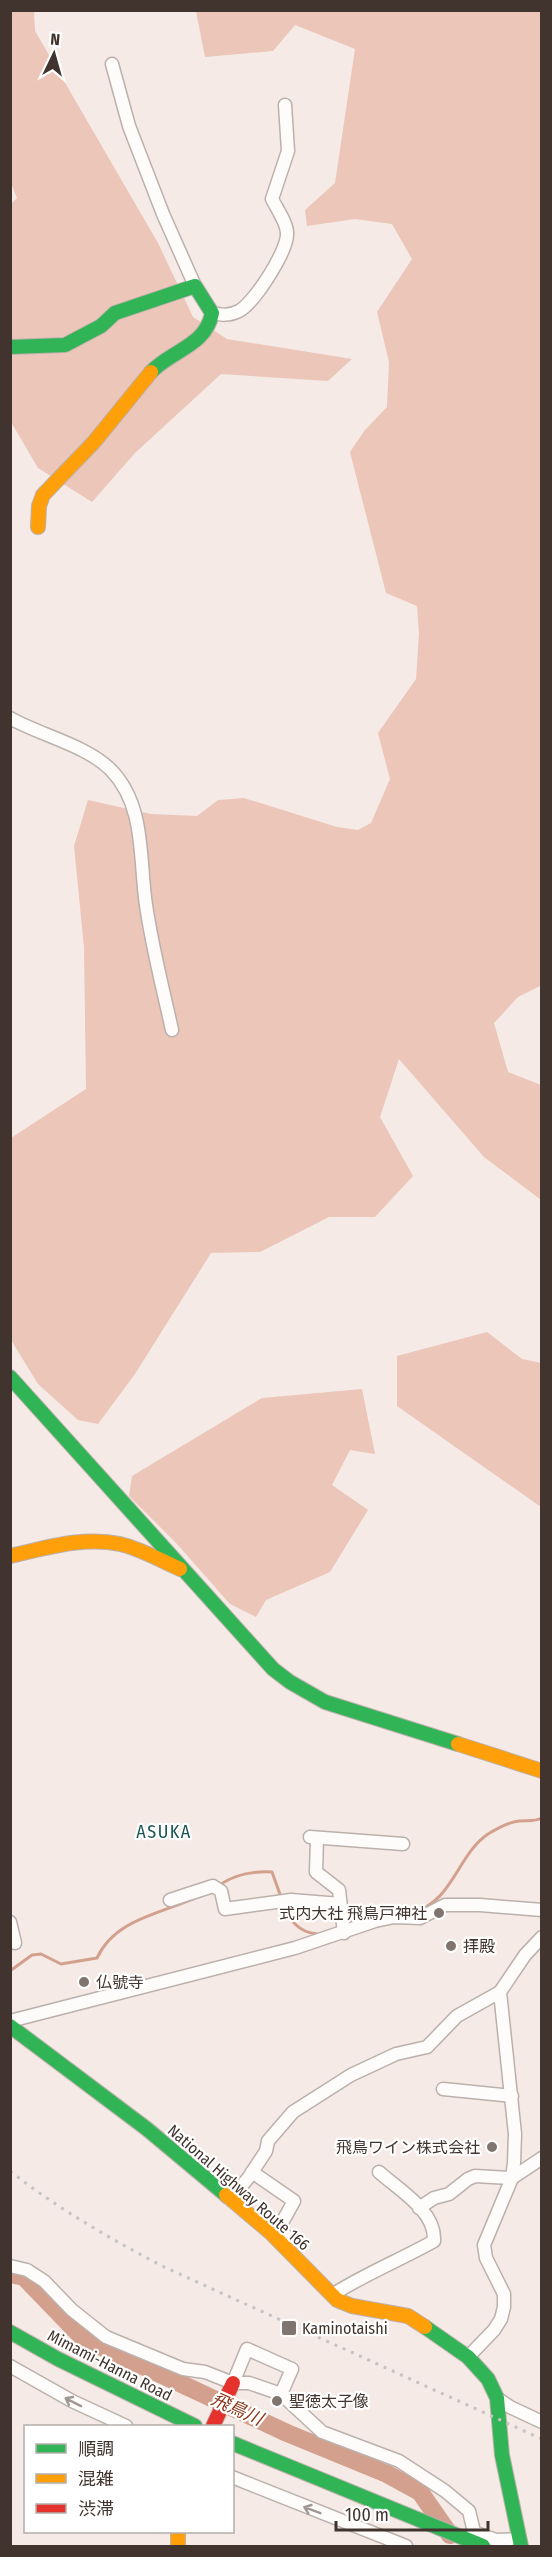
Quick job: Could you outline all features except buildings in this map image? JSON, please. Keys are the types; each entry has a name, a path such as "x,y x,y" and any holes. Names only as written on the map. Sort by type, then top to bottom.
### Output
{"main road":[{"path":"10,347 65,345 101,326 115,313 195,286 212,313 209,329 197,343 171,355 158,366 125,401 94,442 42,497 38,526"},
{"path":"10,1377 273,1669 326,1702 542,1771"},
{"path":"10,1556 67,1543 103,1542 122,1545 184,1571"},
{"name":"National Highway Route 166","path":"10,2026 124,2110 271,2233 337,2300 352,2306 408,2316 468,2357 488,2379 497,2398 502,2455 520,2543"},
{"name":"Mimami-Hanna Road","path":"10,2332 58,2359 191,2425"},
{"name":"Mimami-Hanna Road","path":"10,2339 66,2370 177,2425"},
{"path":"214,2423 232,2385"},
{"path":"234,2444 483,2547"},
{"path":"234,2450 466,2547"}],"street":[{"path":"112,64 129,126 163,214 195,286"},
{"path":"212,313 226,315 241,310 255,294 284,250 287,232 272,199 288,151 285,105"},
{"path":"10,718 34,731 91,753 123,784 139,831 145,903 172,1030"},
{"path":"343,1928 339,1890 316,1872 313,1837 403,1844"},
{"path":"170,1900 217,1888 225,1909 291,1900 340,1904"},
{"path":"10,2021 206,1972 375,1919 420,1918 446,1905 542,1910"},
{"path":"10,1922 15,1943"},
{"path":"227,2197 239,2189 266,2151 268,2141 293,2112 351,2075 396,2054 428,2047 457,2016 500,1992 525,1955 542,1937"},
{"path":"468,2357 494,2331 501,2319 504,2294 486,2258 484,2245 512,2178 515,2134 499,2002 500,1992"},
{"path":"442,2089 512,2096"},
{"path":"419,2208 434,2198 450,2194 475,2176 512,2178 542,2158"},
{"path":"252,2172 294,2201 279,2228 302,2256 298,2260"},
{"path":"332,2295 354,2281 390,2266 434,2241 433,2224 419,2208 379,2172"},
{"path":"10,2266 27,2270 44,2282 72,2310 106,2337 183,2369 205,2372 232,2385 249,2383 281,2394 322,2432 399,2461 445,2491 469,2511 469,2530"},
{"path":"10,2323 81,2364 140,2394 214,2423"},
{"path":"232,2385 248,2349 292,2369 281,2394"},
{"path":"10,2366 72,2402 122,2425"},
{"path":"497,2398 510,2407 542,2422"},
{"path":"234,2436 310,2470 469,2530 496,2540 520,2543"},
{"path":"234,2478 406,2547"}],"shaded area":[{"path":"11,11 34,11 35,31 158,243 193,317 227,339 352,359 328,381 221,374 135,453 92,502 38,468 11,422 10,205 17,198 10,181"},
{"path":"196,11 541,11 542,985 518,997 494,1023 508,1072 541,1085 541,1200 484,1157 399,1059 380,1117 413,1176 375,1217 329,1217 260,1252 211,1253 135,1374 98,1424 78,1420 38,1384 11,1340 11,1138 86,1089 84,947 74,846 88,800 151,814 197,816 218,800 244,798 337,827 358,830 371,823 390,779 378,733 416,679 419,634 417,606 386,593 350,452 365,430 387,407 389,362 377,312 412,259 392,224 355,219 307,226 305,210 335,183 355,49 295,25 273,51 205,57"},
{"path":"487,1332 522,1359 541,1363 541,1507 397,1406 397,1356"},
{"path":"362,1389 375,1454 350,1450 332,1485 368,1510 330,1572 266,1600 256,1617 230,1604 177,1544 129,1496 132,1476 262,1398"}],"waterway":[{"path":"412,1913 437,1899 469,1854 488,1834 511,1823 542,1818"},
{"path":"218,1886 244,1874 272,1872 281,1897"},
{"path":"10,1971 32,1955 41,1954 61,1964 97,1958 105,1944 129,1925 202,1895"},
{"path":"283,1903 295,1925 317,1934"},
{"path":"346,1924 372,1914 400,1911"},
{"name":"飛鳥川","path":"10,2274 24,2277 81,2336 287,2433 387,2474 420,2492 450,2535"}],"railway":[{"path":"10,2171 46,2198 84,2222 162,2266 542,2439"}],"traffic: fast":[{"path":"10,347 65,345 101,326 115,313 195,286 212,313 209,324 196,340 151,372"},
{"path":"10,1377 273,1669 290,1682 325,1702 458,1744"},
{"path":"10,2026 147,2129 226,2195"},
{"path":"425,2327 468,2357 488,2379 497,2398 502,2455 521,2546"},
{"path":"10,2332 58,2359 193,2425"},
{"path":"234,2444 483,2546"}],"traffic: slow":[{"path":"38,527 39,506 43,495 94,442 151,372"},
{"path":"10,1556 78,1542 106,1542 135,1549 180,1569"},
{"path":"458,1744 542,1771"},
{"path":"226,2195 271,2233 337,2300 352,2306 408,2316 425,2327"},
{"path":"178,2533 178,2546"}],"traffic: jam":[{"path":"213,2425 233,2383"}],"place":[{"name":"式内大社 飛鳥戸神社","path":"439,1913"},
{"name":"拝殿","path":"451,1946"},
{"name":"仏號寺","path":"84,1982"},
{"name":"飛鳥ワイン株式会社","path":"492,2147"},
{"name":"Kaminotaishi","path":"289,2328"},
{"name":"聖徳太子像","path":"277,2401"}],"district":[{"name":"ASUKA","path":"164,1832"}]}
